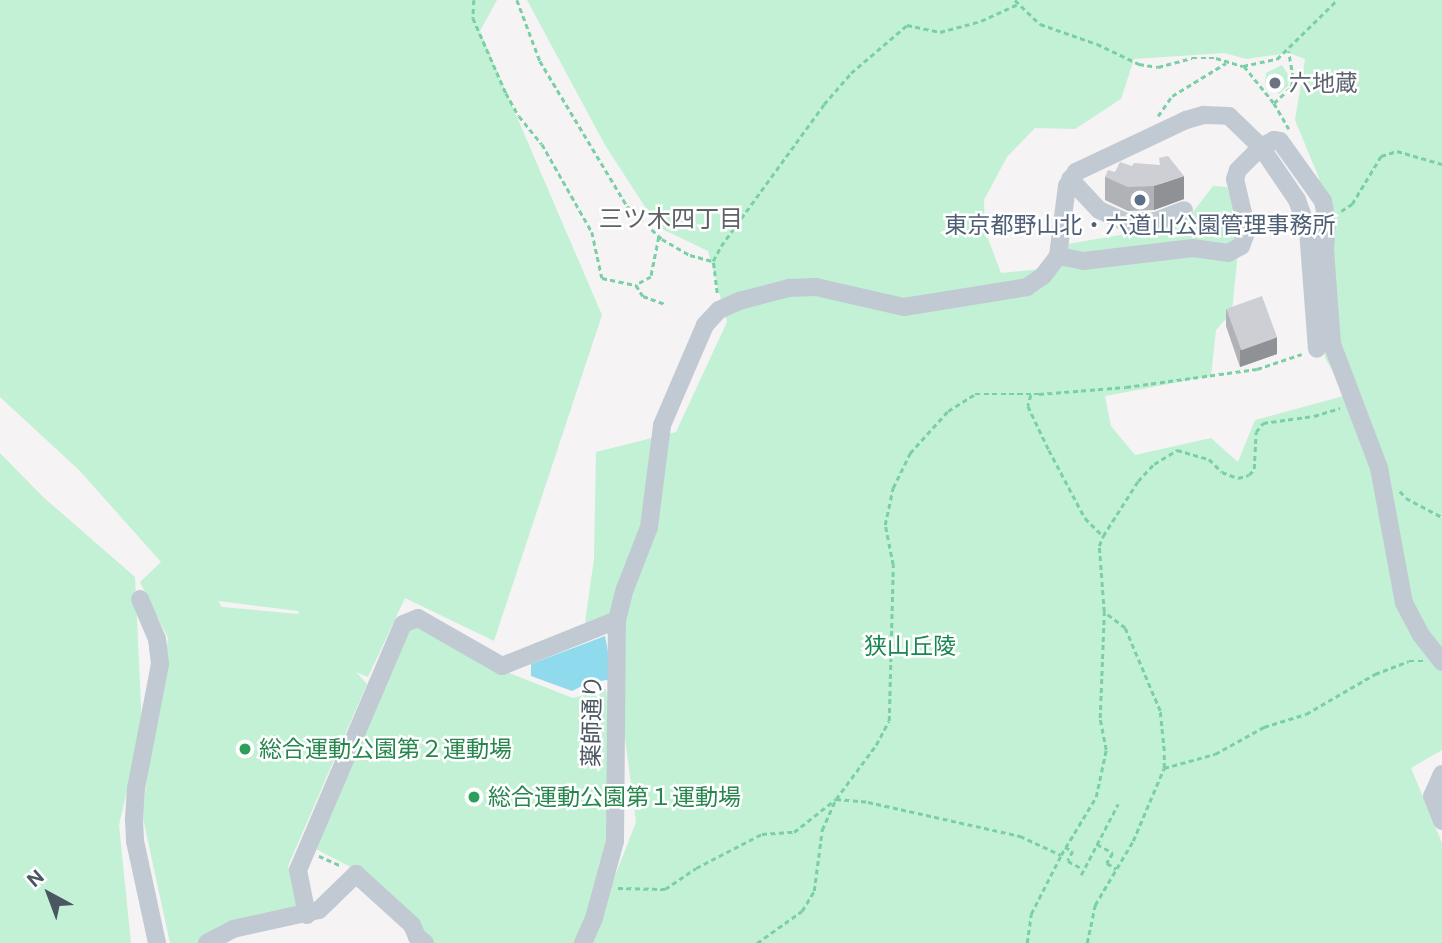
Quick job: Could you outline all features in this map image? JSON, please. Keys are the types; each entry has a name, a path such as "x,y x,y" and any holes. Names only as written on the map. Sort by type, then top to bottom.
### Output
{"street":[{"path":"719,310 738,301 789,288 816,287 904,307 1027,287 1043,276 1058,256 1070,179 1086,166 1158,132 1204,116 1229,117 1261,148 1297,200 1308,230 1317,349"},
{"path":"1058,256 1083,261 1193,248 1221,254 1234,251 1246,238 1247,230 1236,179 1246,160 1275,140 1280,141 1323,201 1327,221 1326,271 1332,344 1379,468 1404,603 1435,662"},
{"path":"1070,179 1099,210 1126,222 1156,221 1184,210"},
{"name":"薬師通り","path":"583,943 604,886 615,841 617,620 625,589 649,527 662,425 667,407 699,335 719,310"},
{"path":"140,599 157,639 160,664 134,820 135,841 157,943"},
{"path":"307,915 298,870 403,624 418,618 502,666 617,620"},
{"path":"1442,774 1432,796 1442,821"},
{"path":"207,943 233,929 307,915 318,910 356,874 412,925 417,937 425,943"}],"path":[{"path":"474,0 474,18 506,93 519,116 548,155 592,232 602,278 636,285 651,277 659,237"},
{"path":"517,0 540,61 627,206 659,237 690,255 713,261"},
{"path":"1015,0 1041,24 1147,66 1198,58 1216,58 1243,66 1277,59 1337,0"},
{"path":"719,310 713,261 824,104 874,52 907,26 940,32 981,21 1018,4"},
{"path":"1274,103 1291,87 1293,78 1288,50"},
{"path":"1158,132 1158,115 1172,96 1226,63"},
{"path":"1327,221 1352,204 1381,156 1396,150 1442,164"},
{"path":"636,285 643,296 665,304"},
{"path":"757,943 802,911 814,891 822,830 836,799 889,722 893,565 886,525 893,488 910,453 948,411 975,394 1031,394 1126,387 1257,369 1317,349"},
{"path":"1031,394 1028,406 1049,450 1085,518 1103,536"},
{"path":"1027,943 1031,914 1065,847 1096,797 1106,750 1100,718 1104,612 1099,546 1120,505 1154,464 1177,450 1209,459 1227,475 1238,478 1249,475 1254,469 1256,432 1263,423 1314,416 1356,402"},
{"path":"1379,468 1406,498 1442,517"},
{"path":"1087,943 1095,905 1133,841 1164,768 1160,711 1125,628 1104,612"},
{"path":"1164,768 1215,754 1264,727 1306,713 1375,674 1409,661 1435,662"},
{"path":"604,886 665,890 696,868 762,834 794,832 836,799 868,802 1020,836 1061,855"},
{"path":"1081,875 1118,804"},
{"path":"1097,844 1113,853 1107,863 1116,869"},
{"path":"1065,847 1073,851 1068,861 1083,869"},
{"path":"318,855 356,874"}],"green space":[{"path":"0,0 497,0 480,31 602,315 494,641 405,598 368,677 356,672 367,684 288,866 304,909 199,943 170,943 142,814 168,638 140,582 161,562 79,470 0,397","holes":["218,601 298,611 299,614 222,607"]},
{"name":"狭山丘陵","path":"527,0 1442,0 1442,750 1411,768 1442,843 1442,943 589,943 636,822 611,632 585,622 594,559 596,452 676,432 727,322 708,251 658,227 605,145","holes":["1224,53 1246,59 1289,53 1305,59 1295,120 1319,178 1325,358 1347,395 1255,420 1238,462 1211,438 1135,455 1111,426 1105,396 1211,376 1216,330 1232,312 1241,220 1227,187 1213,186 1190,216 1149,230 1056,246 1040,269 1001,273 985,231 984,200 1007,157 1035,128 1075,129 1121,99 1134,59"]},
{"path":"1282,65 1289,76 1288,86 1279,94 1265,84 1266,73"},
{"path":"0,453 42,496 135,577 142,727 119,825 131,943 0,943"},
{"name":"総合運動公園第１運動場","path":"418,623 499,669 573,698 606,689 616,759 610,836 584,943 431,943 368,876 314,848 406,627"}],"water":[{"path":"605,636 613,679 588,683 572,691 531,676 531,664"}],"building":[{"path":"1168,156 1184,176 1154,186 1128,187 1105,177 1108,170 1115,172 1120,162 1132,166 1134,163 1160,165 1159,158"},
{"path":"1262,296 1277,337 1241,350 1226,309"}],"place":[{"name":"六地蔵","path":"1275,83"},
{"name":"東京都野山北・六道山公園管理事務所","path":"1140,200"},
{"name":"総合運動公園第２運動場","path":"245,749"},
{"name":"総合運動公園第１運動場","path":"474,797"}],"district":[{"name":"三ツ木四丁目","path":"671,219"}]}
